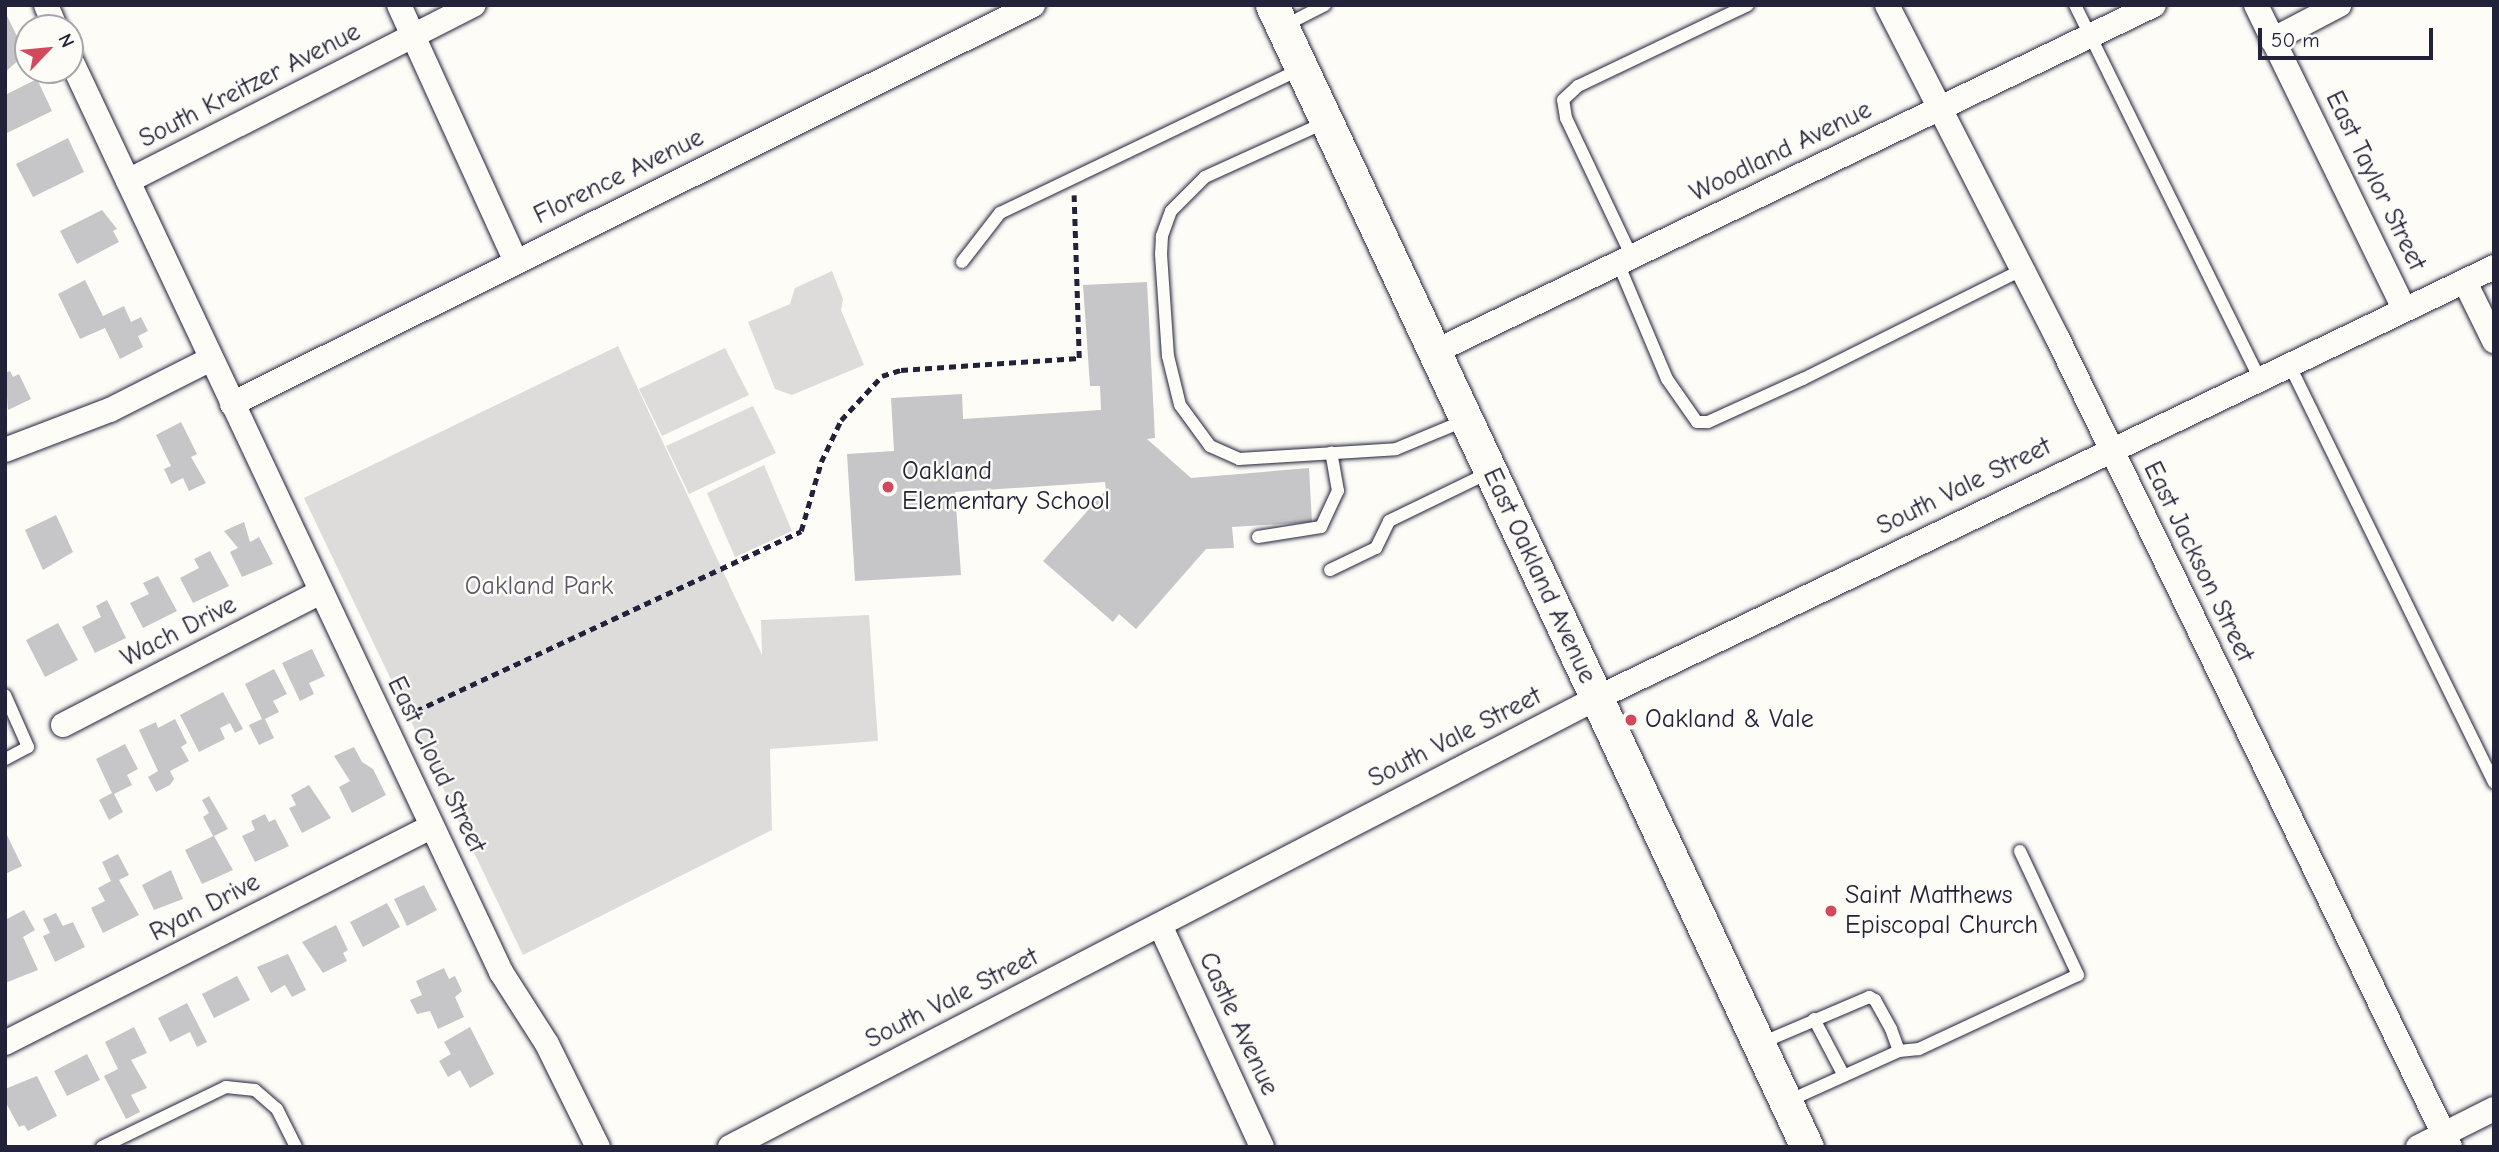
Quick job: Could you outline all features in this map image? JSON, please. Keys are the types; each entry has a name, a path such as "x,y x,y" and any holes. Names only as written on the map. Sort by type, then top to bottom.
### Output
{"main road":[{"name":"East Oakland Avenue","path":"1277,16 1807,1147"}],"street":[{"path":"399,5 515,260"},
{"name":"South Kreitzer Avenue","path":"128,181 474,5"},
{"name":"Florence Avenue","path":"232,404 515,260 1033,5"},
{"name":"East Jackson Street","path":"1888,5 2022,270 2446,1140"},
{"name":"Woodland Avenue","path":"1434,352 2154,5"},
{"name":"East Taylor Street","path":"2256,5 2404,308"},
{"path":"2272,40 2339,5"},
{"path":"5,450 110,410 211,359 82,84"},
{"path":"2465,282 2494,267"},
{"name":"East Taylor Street","path":"2465,282 2494,341"},
{"name":"South Vale Street","path":"730,1147 1597,698 2404,308 2465,282"},
{"name":"East Cloud Street","path":"211,359 500,972 547,1044 598,1147"},
{"name":"Wach Drive","path":"63,725 321,592"},
{"name":"Ryan Drive","path":"5,1043 431,827"},
{"name":"Castle Avenue","path":"1160,925 1262,1147"},
{"path":"2418,1147 2446,1140 2494,1109"}],"lane":[{"path":"1277,16 1325,5"},
{"path":"1748,5 1578,86 1563,100 1566,118 1625,260 1667,379 1697,422 1708,422 1803,379 2022,270"},
{"path":"2075,5 2259,378"},
{"path":"962,262 1000,213 1301,69"},
{"path":"1326,122 1198,181 1171,211 1161,236 1161,254 1174,389 1197,433 1218,451 1239,459 1396,449 1465,420"},
{"path":"2289,364 2494,783"},
{"path":"1258,537 1321,527 1338,491 1331,453"},
{"path":"1330,570 1376,548 1389,521 1490,472"},
{"path":"5,695 29,747 5,759"},
{"path":"1786,1102 1899,1051 1919,1049 2078,975 2020,851"},
{"path":"1758,1045 1869,997 1875,1000 1899,1051"},
{"path":"1814,1019 1844,1076"},
{"path":"103,1147 226,1087 254,1090 277,1109 296,1147"}],"path":[{"path":"382,726 801,531 821,462 841,420 882,376 901,370 1079,358 1072,177"}],"green space":[{"path":"832,271 843,299 841,310 864,365 792,395 775,389 748,322 790,304 795,288"},
{"name":"Oakland Park","path":"618,346 762,655 761,620 869,615 878,741 770,749 772,830 523,955 304,498"},
{"path":"725,348 749,395 662,436 639,389"},
{"path":"753,406 776,453 689,494 666,446"},
{"path":"764,465 792,531 735,557 707,493"}],"building":[{"path":"5,12 14,30 14,64 5,72"},
{"path":"27,84 39,84 52,111 5,134 5,95"},
{"path":"68,138 84,172 33,197 16,164"},
{"path":"102,210 117,229 113,231 119,242 77,264 60,231"},
{"path":"85,280 103,316 124,306 131,322 141,317 148,331 138,336 143,347 120,359 105,328 80,339 58,294"},
{"name":"Oakland Elementary School","path":"1147,282 1155,438 1147,439 1191,478 1309,468 1312,522 1232,527 1234,548 1206,549 1136,629 1119,614 1113,622 1043,561 1106,490 1105,482 955,492 961,575 855,581 847,454 894,451 891,398 962,394 963,419 1101,410 1100,386 1090,386 1083,285"},
{"path":"10,371 13,377 19,374 31,399 8,410 5,373"},
{"path":"181,422 197,454 191,457 206,483 189,491 183,478 171,484 164,469 171,466 156,435"},
{"path":"56,515 73,552 43,570 25,530"},
{"path":"244,522 250,542 259,537 273,564 242,577 230,552 238,548 224,531"},
{"path":"210,551 229,586 193,603 180,578 199,568 194,559"},
{"path":"158,576 177,611 143,628 130,603 149,594 143,583"},
{"path":"107,600 126,638 95,653 82,627 101,617 96,606"},
{"path":"58,623 78,660 45,677 26,640"},
{"path":"312,649 325,676 309,683 314,694 300,701 282,663"},
{"path":"274,669 287,694 273,701 279,712 265,719 274,738 259,745 249,725 262,719 245,684"},
{"path":"223,692 243,729 235,733 230,723 220,728 225,739 199,752 180,715"},
{"path":"175,719 187,743 181,747 189,761 170,771 174,779 170,785 156,792 148,777 158,771 139,730 156,722 158,728"},
{"path":"125,744 138,769 127,775 132,785 114,794 123,812 109,820 99,800 112,793 96,759"},
{"path":"354,747 362,762 373,769 386,795 352,813 339,787 350,781 334,756"},
{"path":"309,785 331,818 302,833 289,808 296,805 291,795"},
{"path":"209,796 228,829 214,836 233,870 202,884 185,850 213,836 203,817 209,813 202,800"},
{"path":"265,814 269,822 275,819 289,846 255,862 242,836 255,830 251,821"},
{"path":"5,831 22,866 5,874"},
{"path":"118,854 129,875 119,880 139,915 103,933 91,908 105,901 98,888 111,881 102,862"},
{"path":"171,870 183,899 154,910 142,885"},
{"path":"424,885 437,910 407,926 394,899"},
{"path":"387,903 400,927 363,947 350,922"},
{"path":"24,910 35,930 23,937 38,970 5,983 5,920"},
{"path":"56,913 63,926 73,922 85,947 55,962 43,936 50,933 43,919"},
{"path":"336,925 348,950 343,953 347,961 323,973 302,942"},
{"path":"288,954 306,990 292,997 285,985 271,993 257,967"},
{"path":"444,968 449,979 455,976 462,991 455,997 464,1017 438,1029 430,1011 417,1014 410,1000 422,995 416,981"},
{"path":"237,976 250,1000 214,1018 202,994"},
{"path":"187,1003 207,1042 197,1047 190,1032 170,1042 158,1018"},
{"path":"134,1027 147,1053 131,1060 147,1088 131,1095 140,1112 126,1119 104,1076 118,1069 105,1042"},
{"path":"470,1027 494,1074 470,1088 460,1070 448,1077 439,1061 451,1054 444,1042"},
{"path":"87,1054 100,1080 67,1096 54,1071"},
{"path":"37,1076 57,1116 28,1131 24,1125 19,1127 5,1101 5,1089"}],"place":[{"name":"Oakland Elementary School","path":"888,487"},
{"name":"Oakland & Vale","path":"1631,720"},
{"name":"Saint Matthews Episcopal Church","path":"1831,911"}]}
